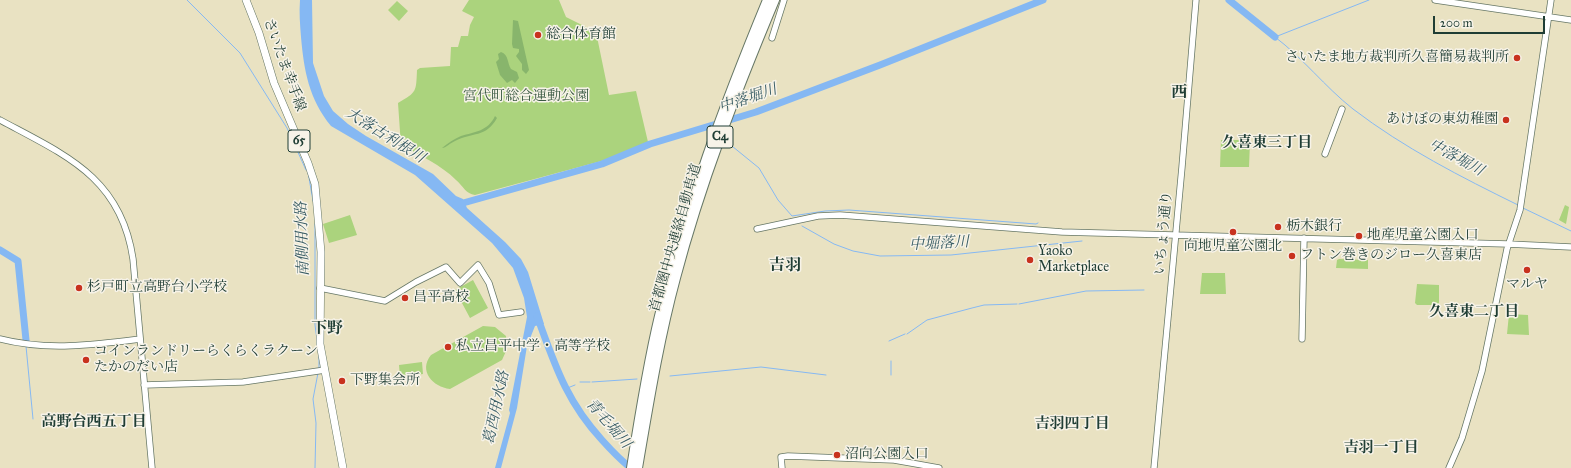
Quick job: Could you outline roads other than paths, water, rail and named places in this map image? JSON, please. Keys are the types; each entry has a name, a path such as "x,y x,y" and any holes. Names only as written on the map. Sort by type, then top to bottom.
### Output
{"highway":[{"name":"首都圏中央連絡自動車道","path":"631,468 649,365 674,259 720,115 767,0"},
{"name":"首都圏中央連絡自動車道","path":"638,468 652,385 666,318 692,222 720,139 775,0"}],"main road":[{"name":"さいたま幸手線","path":"246,0 259,33 274,84 313,174 320,222 320,344 343,468"}],"street":[{"path":"772,38 784,0"},
{"name":"いちょう通り","path":"1154,468 1196,0"},
{"path":"1435,0 1571,20"},
{"path":"1449,468 1462,438 1482,371 1508,244 1521,207 1551,0"},
{"path":"1325,154 1342,109"},
{"path":"0,120 72,160 98,182 112,201 124,225 131,248 152,468"},
{"path":"757,229 818,216 840,215 1062,232 1571,247"},
{"path":"1302,339 1304,238"},
{"path":"320,288 385,301 416,282 446,267 460,283 478,265 489,283 499,315 521,312"},
{"path":"0,339 34,345 59,347 140,339"},
{"path":"144,385 243,382 325,370"},
{"path":"782,468 781,457 788,456 894,460 939,468"}],"water":[{"path":"300,0 312,0 313,63 324,96 333,111 348,124 366,136 433,174 456,196 463,199 467,208 505,242 521,259 528,272 544,324 535,326 527,346 517,408 501,468 495,468 510,413 509,410 527,317 524,298 513,268 492,243 415,175 331,126 317,105 306,73 301,37"}],"waterway":[{"name":"南側用水路","path":"187,0 240,53 287,128 306,170"},
{"name":"中落堀川","path":"456,205 602,164 650,144 756,112 880,65 1043,0"},
{"name":"中落堀川","path":"1229,0 1275,37"},
{"path":"1275,37 1369,0"},
{"name":"中落堀川","path":"1275,37 1353,109 1392,137 1475,184 1518,205"},
{"path":"727,142 759,168 778,200 792,216 825,211 849,210 1038,223"},
{"name":"南側用水路","path":"308,172 313,201"},
{"name":"中落堀川","path":"1523,208 1571,231"},
{"name":"南側用水路","path":"315,224 315,325 317,340"},
{"name":"中堀落川","path":"802,226 834,244 853,251 880,256 951,255 1082,241"},
{"path":"0,250 18,261 26,340"},
{"path":"1019,304 1086,291 1144,290"},
{"path":"907,334 927,320 984,305 1017,304"},
{"name":"青毛堀川","path":"537,316 556,366 570,397 605,444 631,468"},
{"path":"889,341 905,334"},
{"path":"26,346 33,419"},
{"name":"南側用水路","path":"319,356 319,368"},
{"path":"891,361 891,375"},
{"path":"670,376 761,367 826,375"},
{"name":"南側用水路","path":"315,468 316,423 313,399 318,373"},
{"path":"592,382 637,379"},
{"path":"580,382 590,382"},
{"path":"565,389 575,385"}],"place":[{"name":"総合体育館","path":"538,35"},
{"name":"さいたま地方裁判所久喜簡易裁判所","path":"1517,58"},
{"name":"あけぼの東幼稚園","path":"1506,120"},
{"name":"栃木銀行","path":"1278,227"},
{"name":"向地児童公園北","path":"1233,232"},
{"name":"地産児童公園入口","path":"1359,236"},
{"name":"フトン巻きのジロー久喜東店","path":"1292,256"},
{"name":"Yaoko Marketplace","path":"1030,260"},
{"name":"マルヤ","path":"1527,270"},
{"name":"杉戸町立高野台小学校","path":"79,288"},
{"name":"昌平高校","path":"405,298"},
{"name":"私立昌平中学・高等学校","path":"448,347"},
{"name":"コインランドリーらくらくラクーン たかのだい店","path":"86,360"},
{"name":"下野集会所","path":"342,381"},
{"name":"沼向公園入口","path":"837,455"}],"district":[{"name":"西","path":"1179,93"},
{"name":"久喜東三丁目","path":"1267,143"},
{"name":"吉羽","path":"785,266"},
{"name":"久喜東二丁目","path":"1474,312"},
{"name":"下野","path":"327,329"},
{"name":"高野台西五丁目","path":"94,422"},
{"name":"吉羽四丁目","path":"1072,424"},
{"name":"吉羽一丁目","path":"1381,448"}],"park label":[{"name":"宮代町総合運動公園","path":"526,97"}],"water label":[{"name":"大落古利根川","path":"385,136"},
{"name":"葛西用水路","path":"497,408"}]}
